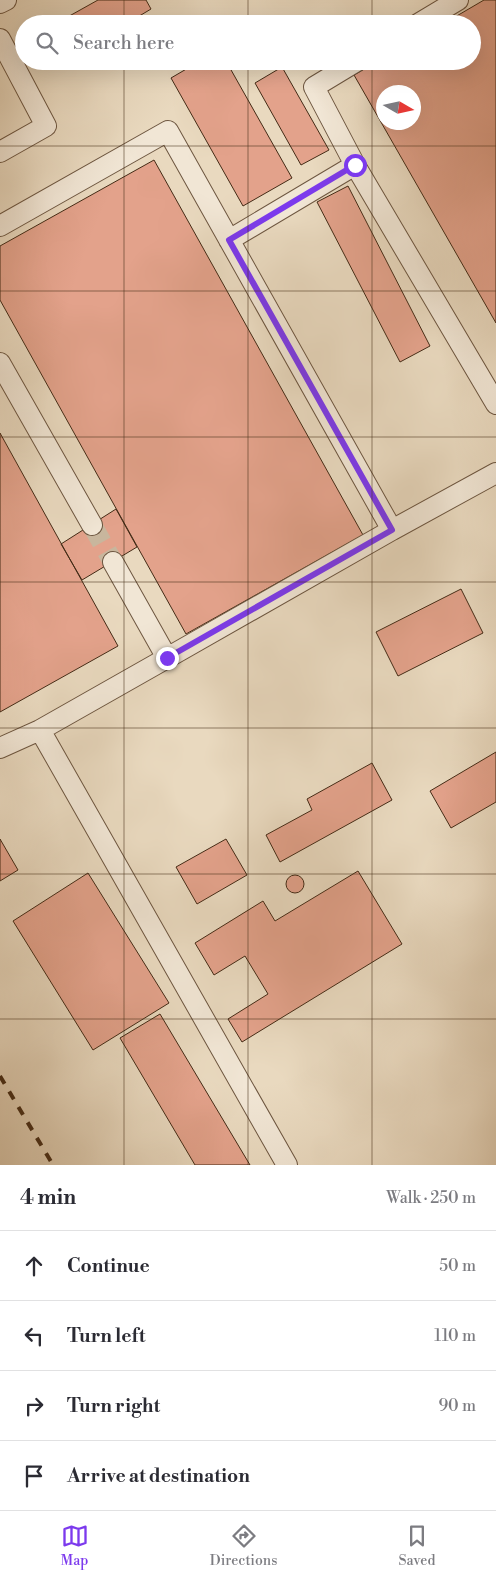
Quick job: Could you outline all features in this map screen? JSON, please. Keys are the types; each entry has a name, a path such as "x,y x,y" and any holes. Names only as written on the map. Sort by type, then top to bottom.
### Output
{"lane":[{"path":"0,3 6,0"},
{"path":"433,15 458,0"},
{"path":"0,38 15,67"},
{"path":"0,152 46,126 17,70"},
{"path":"341,70 314,87 355,165 496,404"},
{"path":"0,226 168,131 392,530"},
{"path":"229,240 355,165"},
{"path":"0,363 92,525"},
{"path":"0,748 40,730 496,473"},
{"path":"113,562 167,658"},
{"path":"40,730 287,1165"}],"building":[{"path":"98,0 146,0 151,9 141,15 71,15"},
{"path":"484,0 496,0 496,323 385,130 421,130 421,85 376,85 376,113 354,75 363,70 481,70 481,15 458,15"},
{"path":"185,70 231,70 292,178 243,206 171,78"},
{"path":"277,70 284,70 329,150 301,165 255,83"},
{"path":"154,160 363,535 186,634 0,300 0,246"},
{"path":"348,186 430,346 400,362 317,202"},
{"path":"0,433 118,646 0,712"},
{"path":"116,509 137,547 82,580 61,544"},
{"path":"461,589 483,633 398,676 376,632"},
{"path":"496,752 496,802 451,828 430,791"},
{"path":"372,763 392,800 280,862 266,835 312,810 307,799"},
{"path":"0,839 18,870 0,881"},
{"path":"226,839 247,875 197,904 176,867"},
{"path":"358,871 402,944 242,1042 228,1019 268,994 245,956 214,975 195,943 263,901 275,921"},
{"path":"88,873 169,1003 93,1050 13,921"},
{"path":"295,875 301,878 304,884 301,890 295,893 289,890 286,884 289,878"},
{"path":"160,1014 250,1165 195,1165 120,1038"}],"tunnel":[{"path":"92,525 113,562"}],"railway":[{"path":"0,1076 53,1165"}],"route":[{"path":"167,658 392,530 229,240 355,165"}]}
